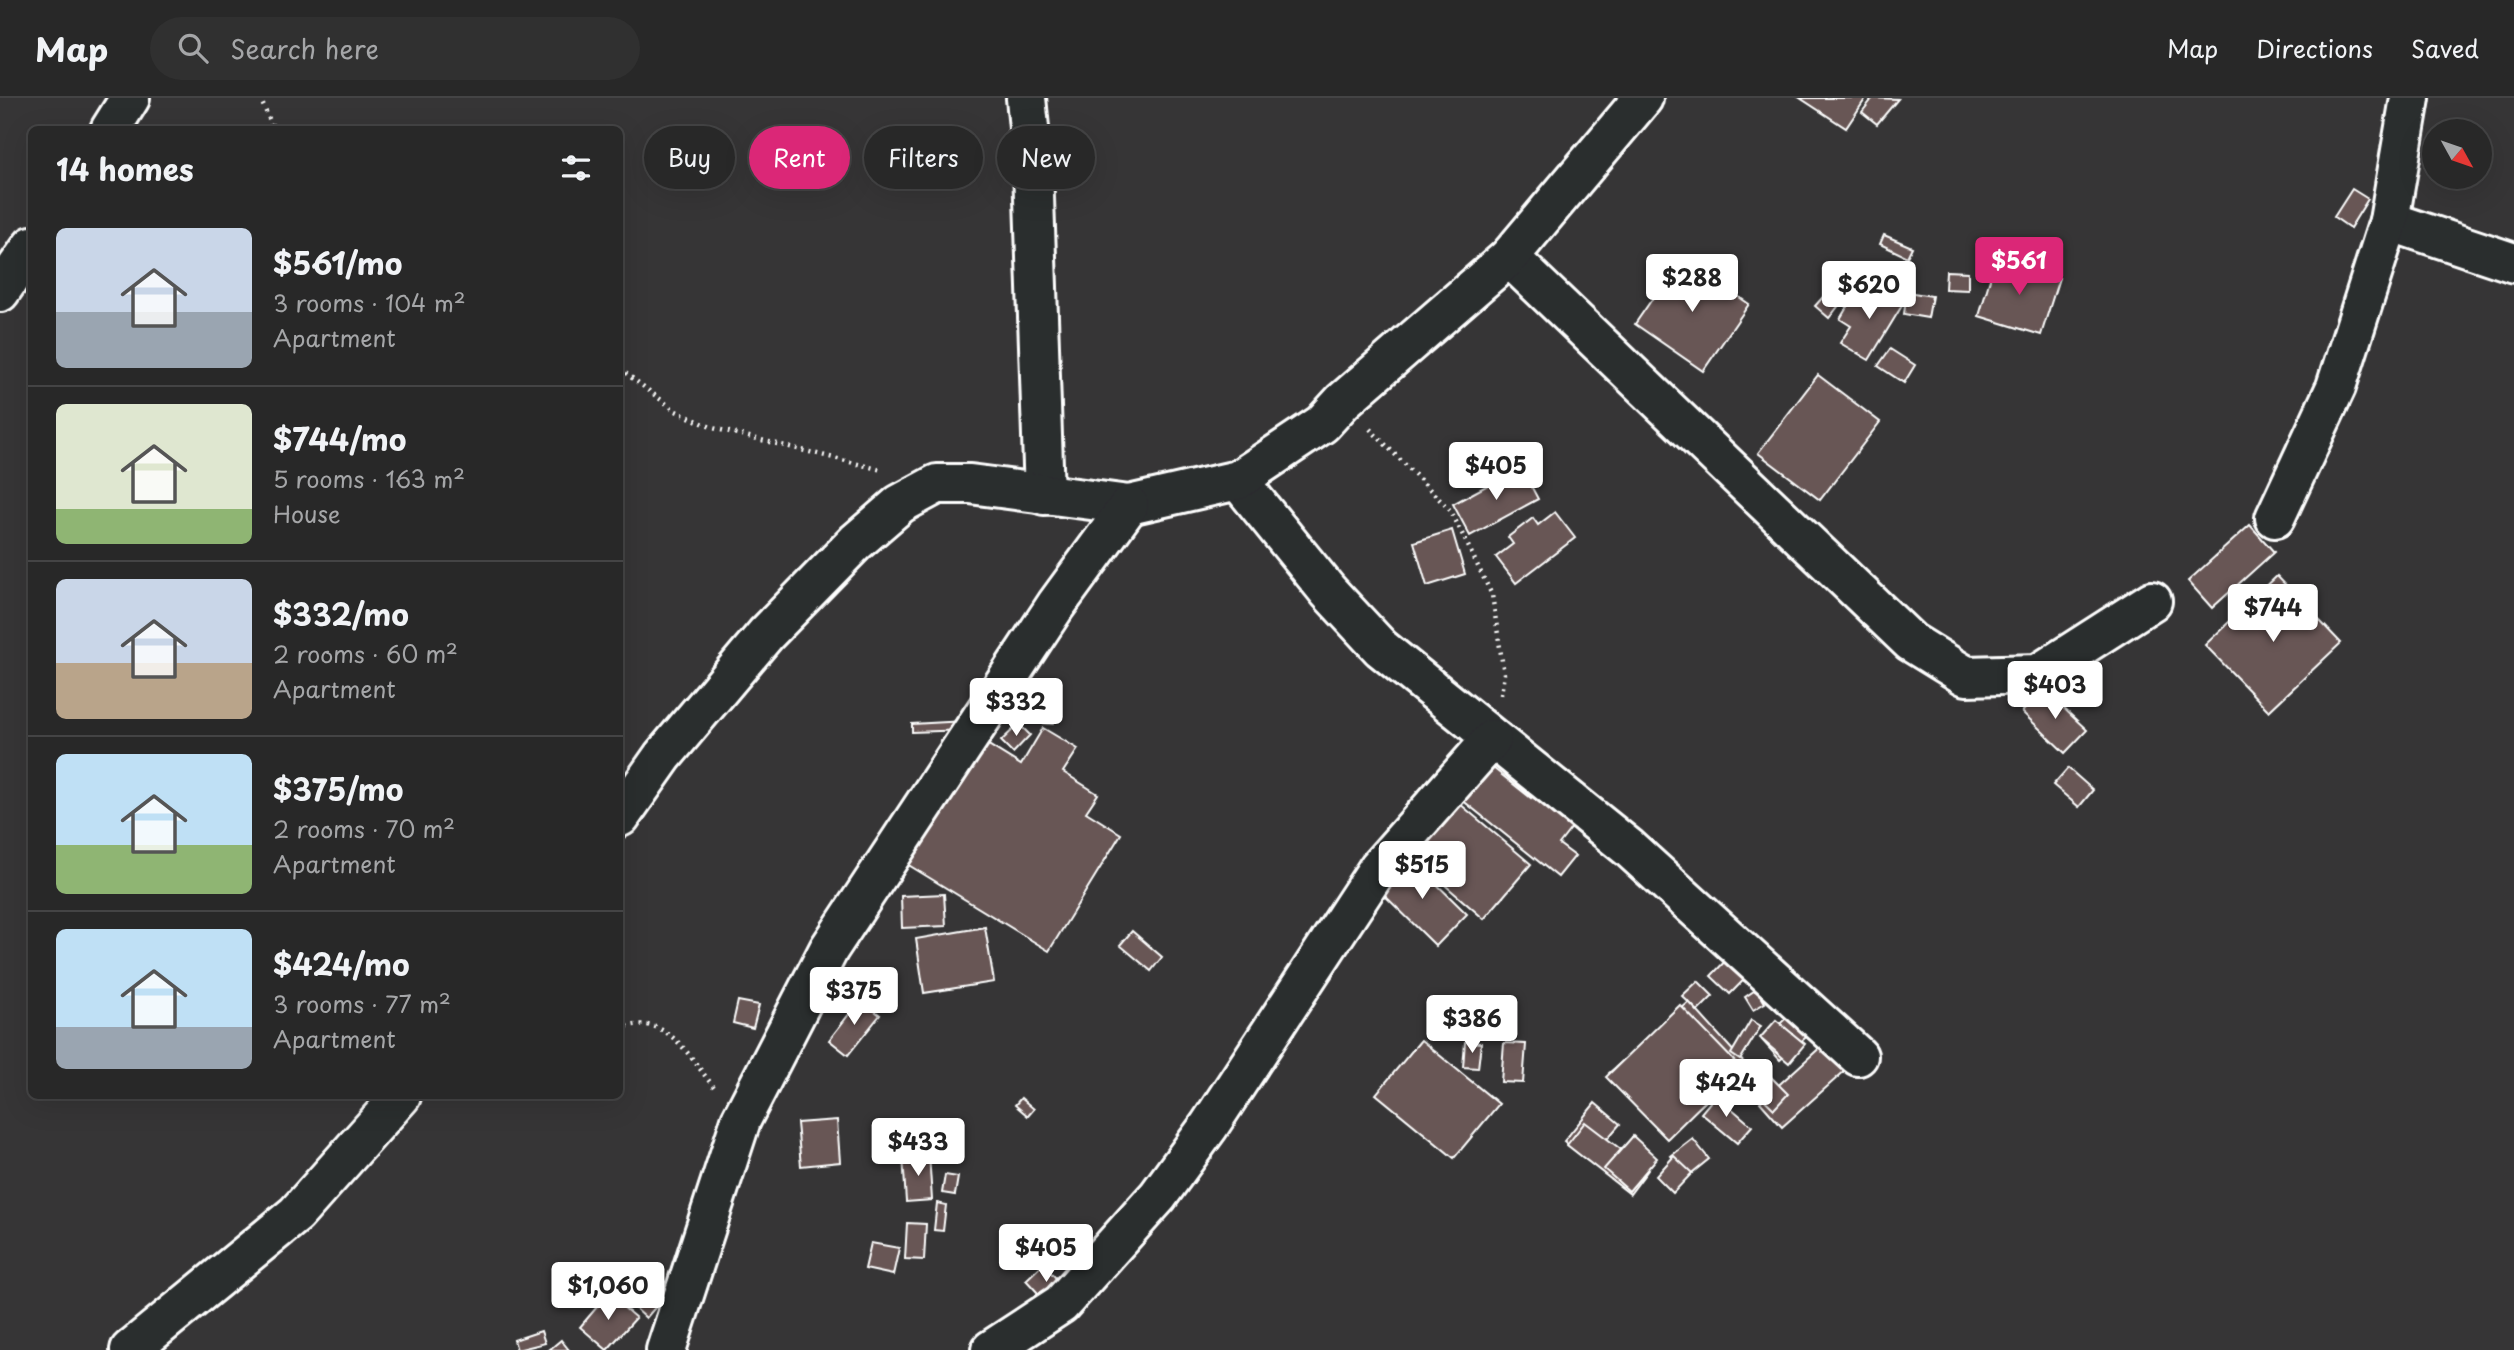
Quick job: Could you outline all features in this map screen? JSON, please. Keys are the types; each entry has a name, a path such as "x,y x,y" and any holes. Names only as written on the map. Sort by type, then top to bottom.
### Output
{"street":[{"path":"112,126 130,98"},
{"path":"1026,98 1033,168 1044,495"},
{"path":"623,813 663,756 766,634 856,542 900,503 937,484 970,484 1129,505 1238,480 1322,424 1343,401 1509,257 1643,98"},
{"path":"2275,517 2336,387 2389,221 2410,98"},
{"path":"2389,221 2514,263"},
{"path":"0,292 28,252"},
{"path":"1509,257 1911,642 1966,676 2038,674 2152,601"},
{"path":"1238,480 1328,591 1381,648 1484,734 1629,848 1858,1056"},
{"path":"666,1350 741,1120 829,949 1048,616 1129,505"},
{"path":"991,1350 1061,1304 1158,1196 1209,1126 1379,867 1484,734"},
{"path":"130,1350 296,1213 398,1099"}],"path":[{"path":"260,98 272,126"},
{"path":"623,371 676,411 713,428 937,484"},
{"path":"1343,401 1451,511 1492,595 1504,674 1500,703 1484,734"},
{"path":"623,1028 650,1024 668,1031 741,1120"}],"building":[{"path":"1800,98 1866,98 1846,128"},
{"path":"1873,98 1898,99 1877,124 1862,112"},
{"path":"2352,189 2368,199 2350,228 2334,217"},
{"path":"1884,235 1912,247 1907,257 1880,244"},
{"path":"1681,257 1749,304 1703,371 1635,324"},
{"path":"1996,259 2059,278 2041,335 1979,316"},
{"path":"1946,271 1968,272 1968,290 1945,289"},
{"path":"1875,286 1903,304 1869,360 1840,343 1851,326 1840,319 1855,294 1865,301"},
{"path":"1831,288 1844,299 1829,318 1815,306"},
{"path":"1907,292 1932,296 1928,318 1904,314"},
{"path":"1890,349 1915,365 1904,383 1878,366"},
{"path":"1818,375 1880,422 1820,500 1758,453"},
{"path":"1521,467 1538,499 1470,536 1453,504"},
{"path":"1555,512 1575,538 1516,583 1496,557 1513,544 1508,537 1533,518 1538,525"},
{"path":"2250,525 2274,552 2212,608 2188,581"},
{"path":"1452,530 1465,574 1427,586 1414,542"},
{"path":"2277,576 2341,643 2269,711 2205,645"},
{"path":"1008,686 1056,691 1053,724 1005,720"},
{"path":"2044,690 2087,730 2065,753 2022,712"},
{"path":"965,721 966,730 912,732 912,724"},
{"path":"1019,724 1030,735 1013,753 1001,741"},
{"path":"1043,728 1078,749 1063,772 1098,794 1086,812 1121,834 1049,951 902,861 977,738 1021,765"},
{"path":"1488,764 1531,798 1541,786 1580,817 1559,844 1575,856 1558,877 1461,799"},
{"path":"2068,768 2093,790 2079,807 2053,785"},
{"path":"1453,798 1531,864 1484,919 1407,852"},
{"path":"1408,856 1467,914 1436,946 1377,888"},
{"path":"944,894 946,926 902,928 901,896"},
{"path":"985,927 994,982 924,993 916,939"},
{"path":"1132,931 1162,957 1151,971 1120,945"},
{"path":"1751,934 1770,953 1730,994 1711,976"},
{"path":"1698,981 1713,996 1698,1011 1682,996"},
{"path":"1757,989 1765,1003 1753,1010 1745,997"},
{"path":"860,1000 880,1015 848,1055 829,1040"},
{"path":"738,1001 759,1005 753,1028 733,1023"},
{"path":"1689,1002 1746,1065 1666,1137 1609,1073"},
{"path":"1680,1005 1740,1067 1667,1139 1606,1077"},
{"path":"1794,1011 1813,1031 1780,1060 1762,1040"},
{"path":"1751,1020 1761,1026 1740,1060 1731,1054"},
{"path":"1776,1020 1805,1044 1789,1063 1760,1038"},
{"path":"1421,1040 1499,1104 1454,1158 1376,1094"},
{"path":"1465,1042 1481,1043 1478,1068 1463,1067"},
{"path":"1504,1043 1526,1044 1523,1083 1501,1082"},
{"path":"1824,1044 1847,1069 1782,1127 1760,1102"},
{"path":"1757,1063 1788,1094 1774,1109 1742,1078"},
{"path":"1716,1095 1752,1126 1737,1143 1701,1113"},
{"path":"1021,1098 1034,1109 1028,1116 1015,1105"},
{"path":"1595,1103 1620,1124 1588,1161 1564,1141"},
{"path":"837,1120 840,1162 801,1166 797,1123"},
{"path":"1585,1122 1648,1170 1630,1194 1567,1145"},
{"path":"1633,1136 1657,1158 1629,1191 1604,1169"},
{"path":"1693,1139 1709,1159 1688,1176 1671,1156"},
{"path":"929,1154 932,1200 906,1202 903,1156"},
{"path":"1674,1156 1692,1173 1673,1193 1656,1176"},
{"path":"945,1175 958,1177 955,1195 942,1193"},
{"path":"937,1203 946,1205 943,1231 934,1230"},
{"path":"907,1223 926,1224 924,1260 905,1259"},
{"path":"871,1243 899,1248 893,1275 865,1269"},
{"path":"1043,1264 1066,1289 1049,1305 1026,1280"},
{"path":"648,1267 672,1288 646,1318 623,1297"},
{"path":"608,1294 636,1318 607,1350 580,1327"},
{"path":"541,1331 545,1343 517,1350 514,1340"},
{"path":"561,1340 569,1350 549,1350"}]}
